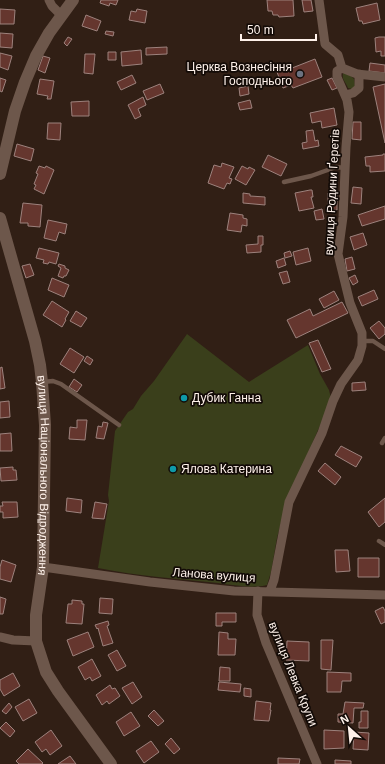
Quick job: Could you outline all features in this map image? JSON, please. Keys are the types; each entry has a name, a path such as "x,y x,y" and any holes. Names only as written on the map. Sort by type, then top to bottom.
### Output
{"street":[{"path":"49,0 52,6 62,16"},
{"path":"0,174 15,111 25,82 36,56 49,33 73,0"},
{"path":"319,0 325,44 338,55 342,68 359,74 385,77"},
{"name":"вулиця Родини Ґеретів","path":"270,591 274,580 289,502 322,434 333,401 341,384 358,360 362,346 362,333 350,303 338,254 343,217 349,112 345,95 337,77 337,71 342,68"},
{"path":"345,95 353,93 359,88 359,74"},
{"name":"вулиця Національного Відродження","path":"0,218 4,253 34,341 40,365 42,382 45,425 42,567 36,615 36,641 46,672 111,764"},
{"name":"Ланова вулиця","path":"42,567 150,582 234,591 385,595"},
{"name":"вулиця Левка Крупи","path":"258,591 257,615 266,643 317,764"},
{"path":"0,637 13,640 36,641"}],"lane":[{"path":"284,182 311,176 336,167 345,168"},
{"path":"362,341 373,341 385,349"},
{"path":"42,382 53,381 61,384 119,425"},
{"path":"382,443 385,438"},
{"path":"379,541 385,545"}],"green space":[{"path":"344,72 354,79 355,86 352,89 348,88 344,80"},
{"path":"187,334 249,382 308,345 320,374 329,390 331,398 285,507 267,585 255,587 242,586 143,575 98,568 109,501 108,495 115,431 128,412 133,409 141,396 154,381"}],"building":[{"path":"101,0 118,0 116,5 110,3 109,6 100,3"},
{"path":"267,0 293,0 294,16 279,17 278,15 273,15 272,11 268,11"},
{"path":"302,0 311,0 313,11 304,12"},
{"path":"377,3 380,20 363,24 362,21 359,21 356,8"},
{"path":"0,9 15,10 14,24 0,24"},
{"path":"137,9 147,11 145,23 129,20 131,11 136,12"},
{"path":"86,15 101,21 97,31 82,26"},
{"path":"106,31 114,32 113,36 105,34"},
{"path":"0,33 13,34 12,48 0,47"},
{"path":"68,37 72,39 67,46 64,43"},
{"path":"385,37 385,56 381,56 381,51 376,52 375,38"},
{"path":"167,47 167,54 146,55 146,48"},
{"path":"141,50 142,64 122,66 121,52"},
{"path":"108,52 116,52 116,60 108,60"},
{"path":"0,53 12,56 8,70 0,67"},
{"path":"85,54 95,54 93,74 84,73"},
{"path":"43,56 50,58 45,73 38,70"},
{"name":"Церква Вознесіння Господнього","path":"315,59 322,77 293,88 291,85 283,88 277,72 287,68 287,70"},
{"path":"370,63 385,65 385,73 369,71"},
{"path":"132,75 136,83 121,90 117,82"},
{"path":"0,78 6,80 2,92 0,91"},
{"path":"332,78 337,88 332,90 327,80"},
{"path":"40,79 54,81 51,99 47,99 48,96 37,94"},
{"path":"160,84 164,93 147,100 143,91"},
{"path":"385,84 385,143 373,87"},
{"path":"248,86 249,94 240,96 239,88"},
{"path":"143,97 146,105 138,109 141,116 135,119 128,105"},
{"path":"250,100 252,108 240,110 238,103"},
{"path":"89,101 89,116 72,116 71,102"},
{"path":"334,108 337,125 322,128 321,121 312,123 310,113"},
{"path":"353,122 361,122 361,140 352,139"},
{"path":"48,123 61,123 60,140 47,139"},
{"path":"313,130 315,141 318,140 319,146 303,149 302,143 307,142 306,131"},
{"path":"17,144 34,149 31,161 14,156"},
{"path":"385,154 385,171 370,172 370,166 366,166 365,157"},
{"path":"268,155 287,164 281,176 262,167"},
{"path":"222,163 234,167 229,178 232,179 230,184 227,183 224,189 208,183 214,165 221,167"},
{"path":"39,166 45,168 46,166 54,170 44,194 34,189 36,185 34,184 38,174 36,173"},
{"path":"242,166 255,170 246,185 235,179"},
{"path":"353,187 362,188 361,204 351,203"},
{"path":"312,190 313,197 311,197 314,208 299,211 295,193"},
{"path":"243,193 250,194 250,196 265,197 265,205 243,203"},
{"path":"328,193 337,193 337,210 328,210"},
{"path":"23,203 42,205 40,227 28,226 28,223 20,223"},
{"path":"385,206 385,219 362,226 358,215"},
{"path":"322,209 324,219 316,220 314,211"},
{"path":"230,213 243,215 243,218 247,219 247,226 242,225 241,232 227,230"},
{"path":"48,220 67,224 65,234 59,232 56,241 44,238"},
{"path":"363,233 367,245 354,250 350,237"},
{"path":"258,236 263,236 261,252 247,253 246,245 258,244"},
{"path":"39,248 59,253 56,264 49,262 48,264 43,263 44,260 36,258"},
{"path":"308,248 311,261 296,265 293,252"},
{"path":"290,251 292,256 285,258 284,253"},
{"path":"352,257 355,269 347,271 345,259"},
{"path":"284,258 286,265 278,268 276,261"},
{"path":"30,264 34,275 26,278 22,266"},
{"path":"59,264 65,266 65,268 69,270 63,278 58,276 61,268 58,266"},
{"path":"287,271 290,282 283,284 279,273"},
{"path":"355,275 358,282 353,285 349,278"},
{"path":"52,278 69,285 64,297 48,290"},
{"path":"374,290 378,299 362,306 358,297"},
{"path":"334,291 339,300 324,308 319,299"},
{"path":"52,301 69,312 62,327 43,315"},
{"path":"342,302 348,313 296,338 287,320 310,309 313,316"},
{"path":"76,311 87,318 81,327 70,321"},
{"path":"379,321 385,328 385,334 379,339 370,328"},
{"path":"318,340 331,369 322,372 309,343"},
{"path":"70,348 84,357 74,373 60,364"},
{"path":"87,356 93,360 90,365 84,361"},
{"path":"2,367 5,388 0,389 0,368"},
{"path":"74,379 82,385 77,392 69,387"},
{"path":"365,382 366,390 352,391 352,383"},
{"path":"9,401 10,417 0,418 0,402"},
{"path":"77,420 87,420 85,440 69,439 70,427 77,428"},
{"path":"103,422 108,423 104,439 96,438 98,426 102,427"},
{"path":"11,433 12,451 0,451 0,434"},
{"path":"341,446 362,457 356,467 335,455"},
{"path":"325,463 341,477 335,485 318,471"},
{"path":"13,467 13,470 16,470 17,480 1,481 0,468"},
{"path":"67,498 82,500 81,513 66,511"},
{"path":"385,498 385,522 379,527 368,512"},
{"path":"2,502 17,502 18,517 3,518 3,512 0,512 0,506 3,506"},
{"path":"95,502 107,504 104,519 92,518"},
{"path":"335,550 348,550 350,571 336,572"},
{"path":"358,558 379,558 379,577 358,577"},
{"path":"2,560 16,565 11,582 0,579 0,567"},
{"path":"0,597 6,599 3,614 0,614"},
{"path":"100,598 113,599 112,614 99,613"},
{"path":"72,600 82,601 82,604 84,604 82,624 66,623 68,604 72,604"},
{"path":"383,607 385,611 385,622 381,624 375,611"},
{"path":"216,613 236,613 236,622 222,622 222,626 216,626"},
{"path":"108,621 109,625 107,626 113,643 103,646 98,628 97,629 95,625"},
{"path":"88,632 94,647 73,656 67,640"},
{"path":"219,632 228,633 228,639 236,639 235,655 218,655"},
{"path":"321,640 333,640 331,670 321,669"},
{"path":"287,641 309,642 309,661 286,660"},
{"path":"117,650 126,666 117,671 108,655"},
{"path":"92,659 101,676 92,681 90,677 85,680 78,667"},
{"path":"220,667 230,668 230,681 219,681"},
{"path":"327,672 351,673 351,681 342,681 341,692 327,692"},
{"path":"13,673 20,686 4,696 0,689 0,680"},
{"path":"133,682 142,697 132,704 122,688"},
{"path":"219,682 241,684 240,692 218,690"},
{"path":"110,685 112,689 115,688 120,696 109,704 107,701 102,705 96,695"},
{"path":"244,688 251,689 251,697 244,696"},
{"path":"29,699 37,713 23,721 15,707"},
{"path":"256,701 271,703 269,721 254,720"},
{"path":"345,702 364,703 363,708 354,708 353,723 338,722 338,714 343,714"},
{"path":"9,703 12,707 6,714 2,711"},
{"path":"154,710 164,721 158,726 148,716"},
{"path":"361,711 368,711 368,728 359,728 359,722 361,722"},
{"path":"131,712 140,726 124,736 116,722"},
{"path":"6,722 15,731 10,737 0,728"},
{"path":"51,730 62,746 50,755 46,749 42,752 35,742"},
{"path":"324,730 344,731 344,748 324,749"},
{"path":"354,732 369,733 368,750 353,749"},
{"path":"171,738 180,749 174,754 165,744"},
{"path":"151,741 159,752 144,763 136,751"},
{"path":"28,749 43,763 42,764 19,764 16,761"},
{"path":"70,756 76,764 58,764"},
{"path":"278,758 300,759 299,764 278,764"},
{"path":"335,760 351,761 351,764 335,764"}],"place":[{"name":"Церква Вознесіння Господнього","path":"300,74"},
{"name":"Дубик Ганна","path":"184,398"},
{"name":"Ялова Катерина","path":"173,469"}]}
